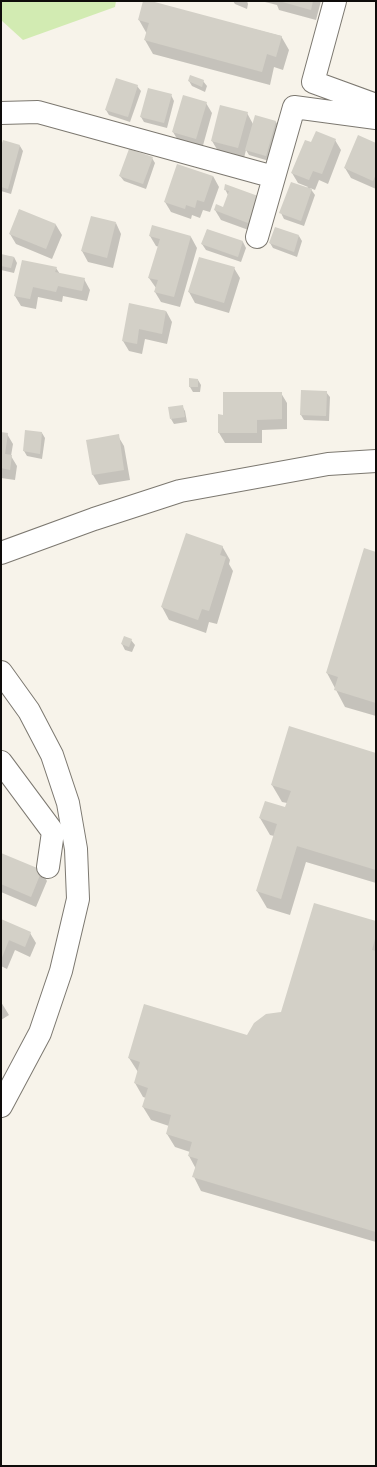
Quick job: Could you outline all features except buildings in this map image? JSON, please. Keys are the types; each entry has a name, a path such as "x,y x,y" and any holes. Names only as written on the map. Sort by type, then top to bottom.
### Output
{"street":[{"path":"335,1 313,82 376,105"},
{"path":"257,237 294,107 376,118"},
{"path":"1,113 38,112 274,177"},
{"path":"1,553 94,519 180,491 328,464 376,461"},
{"path":"1,672 29,710 52,756 68,803 75,842 78,899 62,971 40,1033 1,1106"},
{"path":"1,762 53,832 48,867"}],"green space":[{"path":"1,1 116,1 115,7 23,40 1,20"}]}
